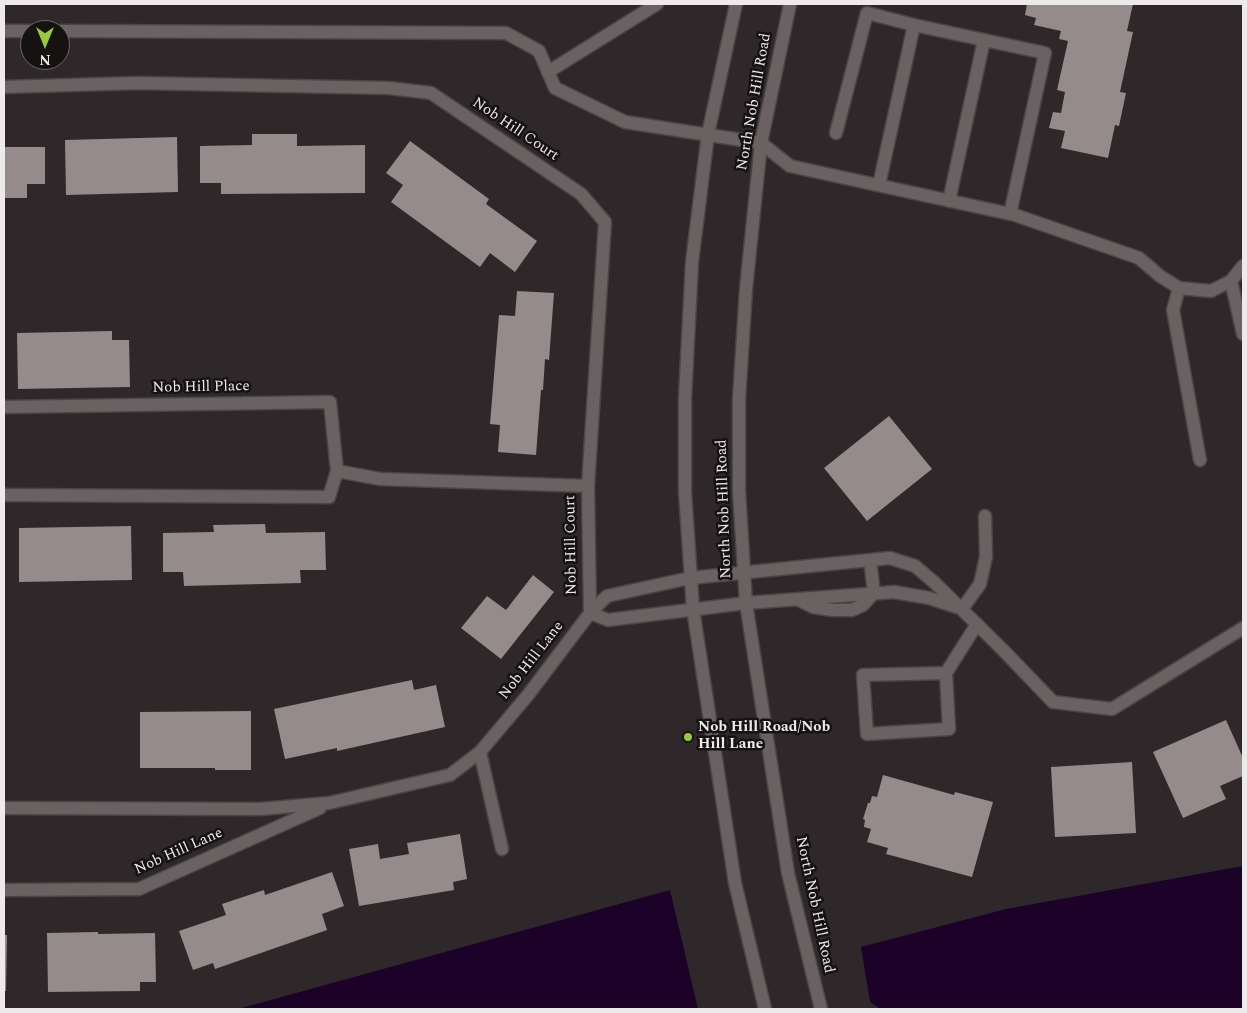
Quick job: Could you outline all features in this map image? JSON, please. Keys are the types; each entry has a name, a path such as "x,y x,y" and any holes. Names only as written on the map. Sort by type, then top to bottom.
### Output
{"street":[{"path":"548,72 657,4"},
{"path":"736,4 708,134 692,262 685,398 685,492 693,609 736,884 766,1009"},
{"name":"North Nob Hill Road","path":"790,4 761,143 746,289 739,399 739,491 746,603 788,873 821,1009"},
{"path":"836,133 867,12 914,25 1045,53 1010,214"},
{"path":"879,185 914,25"},
{"path":"70,30 506,33 539,51 555,88 625,122 761,143 790,166 1010,214 1139,258 1178,288 1211,291 1231,281 1243,266"},
{"path":"4,31 20,31"},
{"path":"949,201 984,40"},
{"name":"Nob Hill Court","path":"4,87 147,83 390,88 431,93 580,194 605,222 588,486 590,613"},
{"path":"1231,281 1243,334"},
{"path":"1178,288 1173,310 1200,460"},
{"name":"Nob Hill Place","path":"4,407 330,402 337,471 329,497 4,495"},
{"path":"337,471 380,479 588,486"},
{"path":"590,613 608,620 746,603 894,592 929,598 962,609 980,584 986,557 985,516"},
{"name":"Nob Hill Lane","path":"4,808 260,809 329,804 450,776 480,752 528,695 590,613 607,596 690,578 890,558 915,566 935,583 1053,702 1112,709 1243,628"},
{"path":"870,560 874,593"},
{"path":"946,672 863,675 866,734 949,729 946,672 977,624"},
{"path":"480,752 502,849"},
{"name":"Nob Hill Lane","path":"4,890 138,889 329,804"}],"shaded area":[{"path":"1243,866 1243,1009 881,1009 870,1002 861,947 1006,909"},
{"path":"670,890 698,1009 238,1009"}],"building":[{"path":"1027,4 1133,4 1127,31 1133,32 1120,92 1126,93 1119,126 1115,125 1108,158 1061,148 1065,131 1049,128 1053,112 1061,113 1065,92 1057,90 1068,41 1059,39 1061,31 1034,25 1036,18 1025,15"},
{"path":"252,134 297,134 297,146 365,145 365,193 221,194 221,183 200,183 200,146 252,145"},
{"path":"177,137 178,192 66,195 65,140"},
{"path":"410,141 489,199 486,204 537,241 515,272 490,253 480,267 391,202 403,185 386,173"},
{"path":"4,147 45,147 45,184 27,184 27,198 4,198"},
{"path":"517,291 554,293 549,360 545,359 536,455 498,452 500,425 490,424 499,315 515,316"},
{"path":"112,331 112,340 129,340 130,387 18,389 17,333"},
{"path":"889,416 932,469 867,521 824,468"},
{"path":"265,524 266,533 325,532 326,570 300,570 301,583 184,586 183,572 163,572 163,533 214,532 213,525"},
{"path":"131,526 132,580 19,582 19,528"},
{"path":"533,575 554,592 501,659 461,628 487,596 506,610"},
{"path":"412,680 414,690 436,685 445,727 337,751 337,748 285,759 274,709"},
{"path":"251,711 251,770 140,768 140,712"},
{"path":"1226,720 1243,758 1243,776 1220,786 1226,799 1183,818 1153,752"},
{"path":"1132,762 1136,833 1055,837 1051,767"},
{"path":"883,775 954,795 955,792 993,802 972,877 886,854 888,848 867,842 871,829 864,827 865,820 863,819 872,796 877,797"},
{"path":"460,834 467,879 453,882 454,890 359,906 349,849 378,844 380,859 409,854 407,843"},
{"path":"332,872 344,906 322,914 327,930 215,969 213,963 193,970 179,931 226,915 222,904 264,890 265,895"},
{"path":"98,932 98,934 155,933 156,982 140,982 140,991 48,992 47,933"},
{"path":"4,935 7,935 6,991 4,991"}],"place":[{"name":"Nob Hill Road/Nob Hill Lane","path":"688,737"}]}
